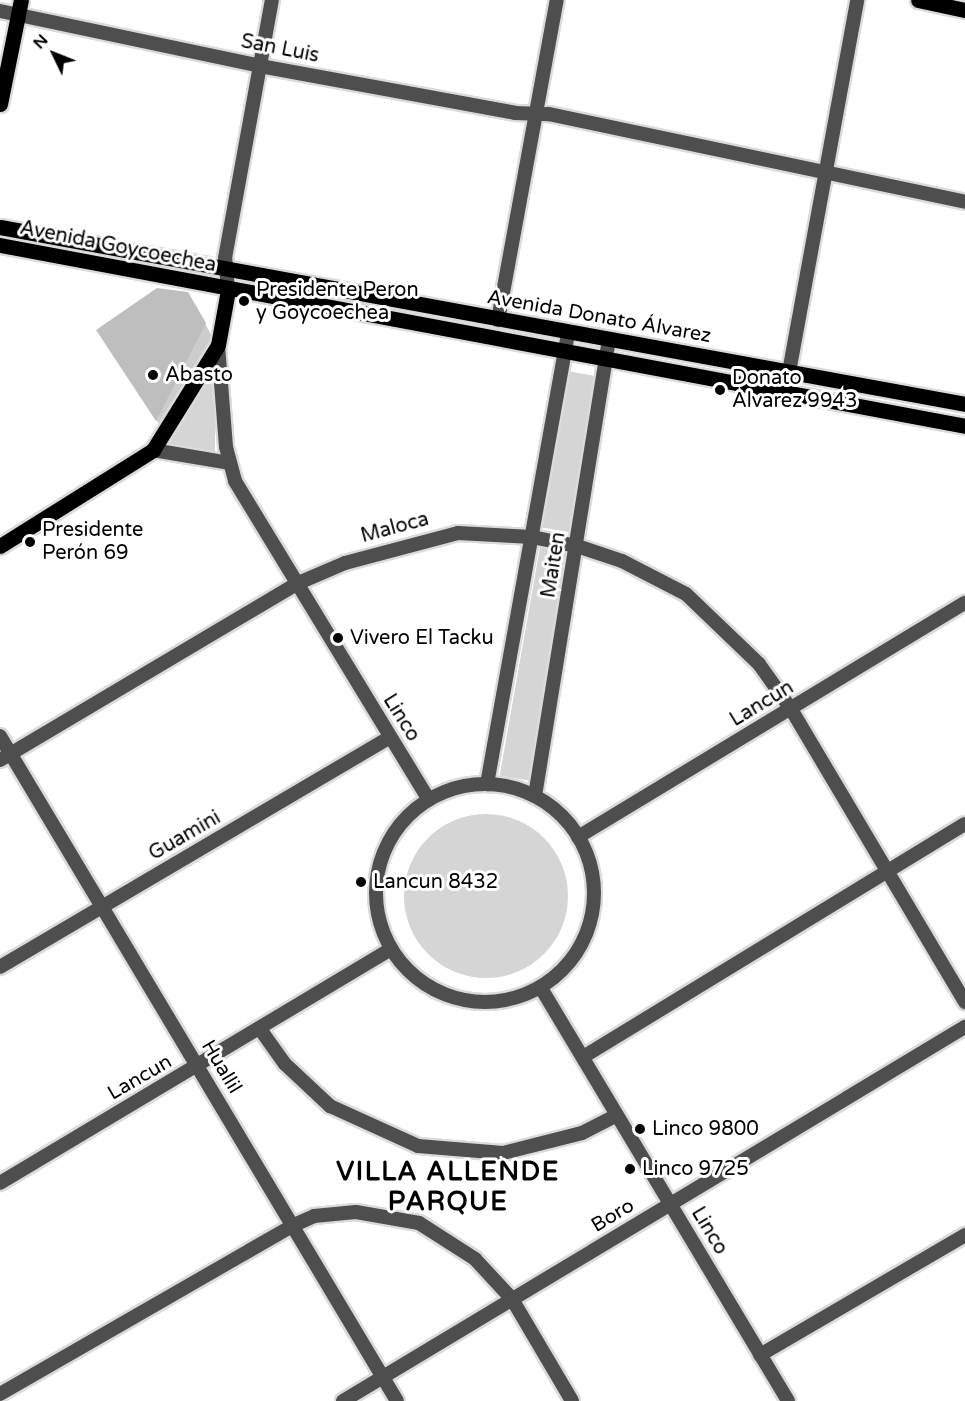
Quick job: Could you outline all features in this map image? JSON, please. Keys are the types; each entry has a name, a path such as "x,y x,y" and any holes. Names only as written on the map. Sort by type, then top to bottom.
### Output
{"main road":[{"path":"918,0 965,10"},
{"path":"0,104 19,8"},
{"name":"Avenida Goycoechea","path":"0,227 226,270"},
{"name":"Avenida Goycoechea","path":"0,245 228,290"},
{"name":"Avenida Donato Álvarez","path":"226,270 965,404"},
{"path":"0,546 153,450 218,345 228,290"},
{"name":"Avenida Donato Álvarez","path":"228,290 965,426"}],"street":[{"path":"228,290 226,270 272,0"},
{"path":"498,320 557,0"},
{"path":"789,372 857,0"},
{"name":"San Luis","path":"0,12 19,8 260,66 536,114 826,171 965,202"},
{"name":"Maiten","path":"488,784 568,333"},
{"name":"Maiten","path":"535,796 609,339"},
{"name":"Linco","path":"218,345 229,463 296,584 429,800"},
{"path":"153,450 229,463"},
{"name":"Maloca","path":"5,757 296,584 345,563 434,537 479,532 532,537 577,546 622,561 686,594 735,637 791,708 965,1002"},
{"name":"Lancun","path":"578,837 965,603"},
{"name":"Huallil","path":"0,736 5,757 101,907 294,1225 397,1401"},
{"name":"Guamini","path":"0,967 390,738"},
{"path":"488,784 535,796 578,837 594,890 591,918 565,967 541,988 489,1002 460,999 433,989 391,949 378,911 377,878 395,832 429,800 488,784"},
{"path":"583,1057 965,824"},
{"name":"Lancun","path":"0,1183 198,1067 391,949"},
{"name":"Linco","path":"541,988 788,1401"},
{"name":"Boro","path":"343,1401 965,1028"},
{"path":"260,1029 285,1064 330,1106 417,1146 503,1153 560,1140 617,1115"},
{"path":"0,1394 294,1225 314,1216 356,1212 419,1223 475,1259 512,1299 572,1401"},
{"path":"760,1354 965,1235"}],"shaded area":[{"path":"215,362 215,456 155,447"},
{"path":"567,371 595,376 574,533 539,527"},
{"path":"540,547 569,552 528,781 500,775"},
{"path":"486,814 502,815 517,820 544,838 562,865 567,880 567,912 562,927 544,954 517,972 502,977 486,978 470,977 455,972 428,954 410,927 405,912 404,896 405,880 410,865 428,838 455,820 470,815"}],"building":[{"name":"Abasto","path":"157,288 188,292 206,323 156,421 96,330"}],"place":[{"name":"Presidente Peron y Goycoechea","path":"244,301"},
{"name":"Abasto","path":"153,375"},
{"name":"Donato Alvarez 9943","path":"720,390"},
{"name":"Presidente Perón 69","path":"30,542"},
{"name":"Vivero El Tacku","path":"338,638"},
{"name":"Lancun 8432","path":"361,882"},
{"name":"Linco 9800","path":"640,1129"},
{"name":"Linco 9725","path":"630,1169"}],"district":[{"name":"VILLA ALLENDE PARQUE","path":"448,1187"}]}
